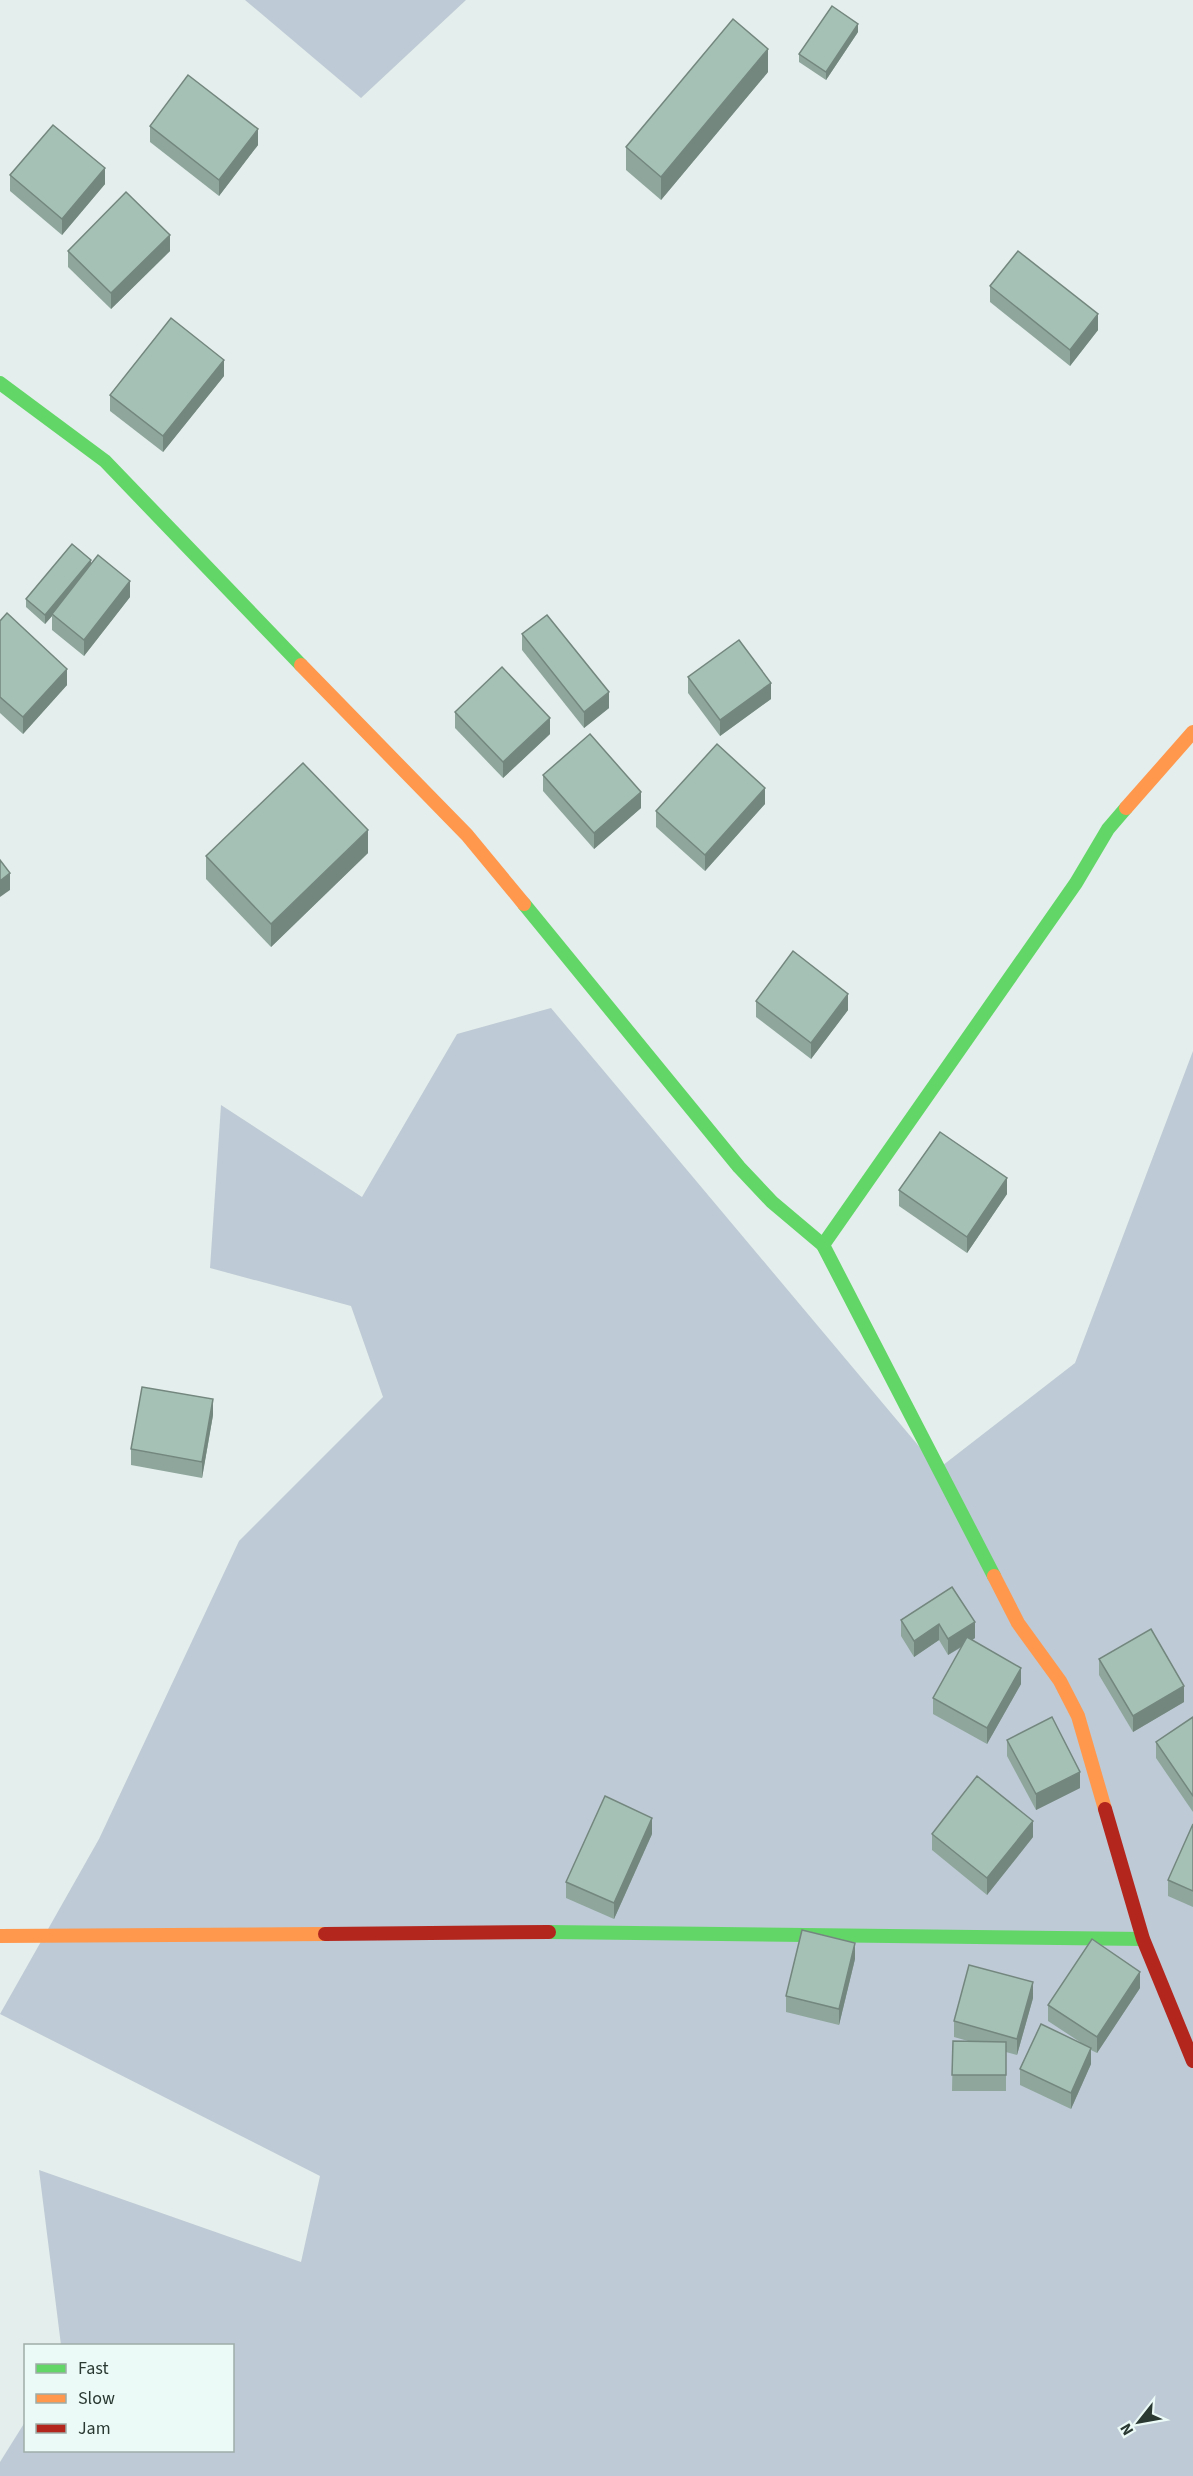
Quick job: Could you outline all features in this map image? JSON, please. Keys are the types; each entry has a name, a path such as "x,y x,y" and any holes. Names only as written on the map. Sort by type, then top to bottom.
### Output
{"street":[{"path":"0,383 105,461 467,835 740,1167 772,1202 823,1245 1018,1623 1060,1681 1078,1716 1143,1939 1193,2061"},
{"path":"823,1245 1076,883 1108,830 1193,732"},
{"path":"0,1936 560,1932 1143,1939"}],"shaded area":[{"path":"245,0 466,0 361,98"},
{"path":"551,1008 938,1469 1075,1363 1193,1051 1193,2476 0,2476 0,2462 24,2424 24,2452 234,2452 234,2344 61,2344 39,2170 301,2262 320,2176 0,2014 99,1839 239,1541 383,1397 351,1306 210,1268 221,1105 362,1197 457,1034"}],"building":[{"path":"832,6 858,24 826,72 799,54"},
{"path":"733,19 768,49 661,177 626,147"},
{"path":"188,75 258,129 219,180 150,126"},
{"path":"53,125 105,168 62,219 10,175"},
{"path":"126,192 170,235 111,293 68,251"},
{"path":"1018,251 1098,314 1070,350 990,286"},
{"path":"171,318 224,360 163,436 110,395"},
{"path":"72,544 91,560 45,615 26,599"},
{"path":"98,555 130,581 84,640 52,614"},
{"path":"7,613 67,669 23,717 0,697 0,621"},
{"path":"547,615 609,692 584,712 522,634"},
{"path":"739,640 771,683 720,720 688,677"},
{"path":"502,667 550,718 503,762 455,712"},
{"path":"590,734 641,792 594,833 543,775"},
{"path":"717,744 765,788 705,855 656,811"},
{"path":"303,763 368,830 271,924 206,856"},
{"path":"0,860 10,873 0,881"},
{"path":"793,951 848,994 811,1043 756,1001"},
{"path":"940,1132 1007,1178 967,1237 899,1190"},
{"path":"142,1387 213,1399 202,1462 131,1449"},
{"path":"952,1587 975,1622 948,1639 939,1624 914,1641 901,1620"},
{"path":"1151,1629 1184,1686 1133,1716 1099,1659"},
{"path":"967,1637 1021,1668 987,1728 933,1698"},
{"path":"1052,1717 1080,1772 1036,1794 1007,1740"},
{"path":"1193,1717 1193,1796 1156,1742"},
{"path":"977,1776 1033,1821 987,1878 932,1834"},
{"path":"605,1796 652,1818 614,1903 566,1882"},
{"path":"1193,1824 1193,1891 1168,1880"},
{"path":"802,1930 855,1943 839,2009 786,1996"},
{"path":"1092,1939 1140,1972 1097,2037 1048,2005"},
{"path":"969,1965 1033,1982 1017,2039 954,2021"},
{"path":"1041,2024 1091,2048 1071,2093 1020,2069"},
{"path":"953,2041 1006,2042 1006,2075 952,2075"}],"traffic: fast":[{"path":"0,383 105,461 301,665"},
{"path":"823,1245 1076,883 1108,829 1126,808"},
{"path":"524,904 739,1167 772,1202 823,1245 994,1576"},
{"path":"549,1932 1143,1939"}],"traffic: slow":[{"path":"301,665 467,835 524,904"},
{"path":"1126,808 1193,732"},
{"path":"994,1576 1018,1623 1060,1681 1078,1716 1105,1809"},
{"path":"0,1936 325,1934"}],"traffic: jam":[{"path":"1105,1809 1143,1939 1193,2061"},
{"path":"325,1934 549,1932"}]}
